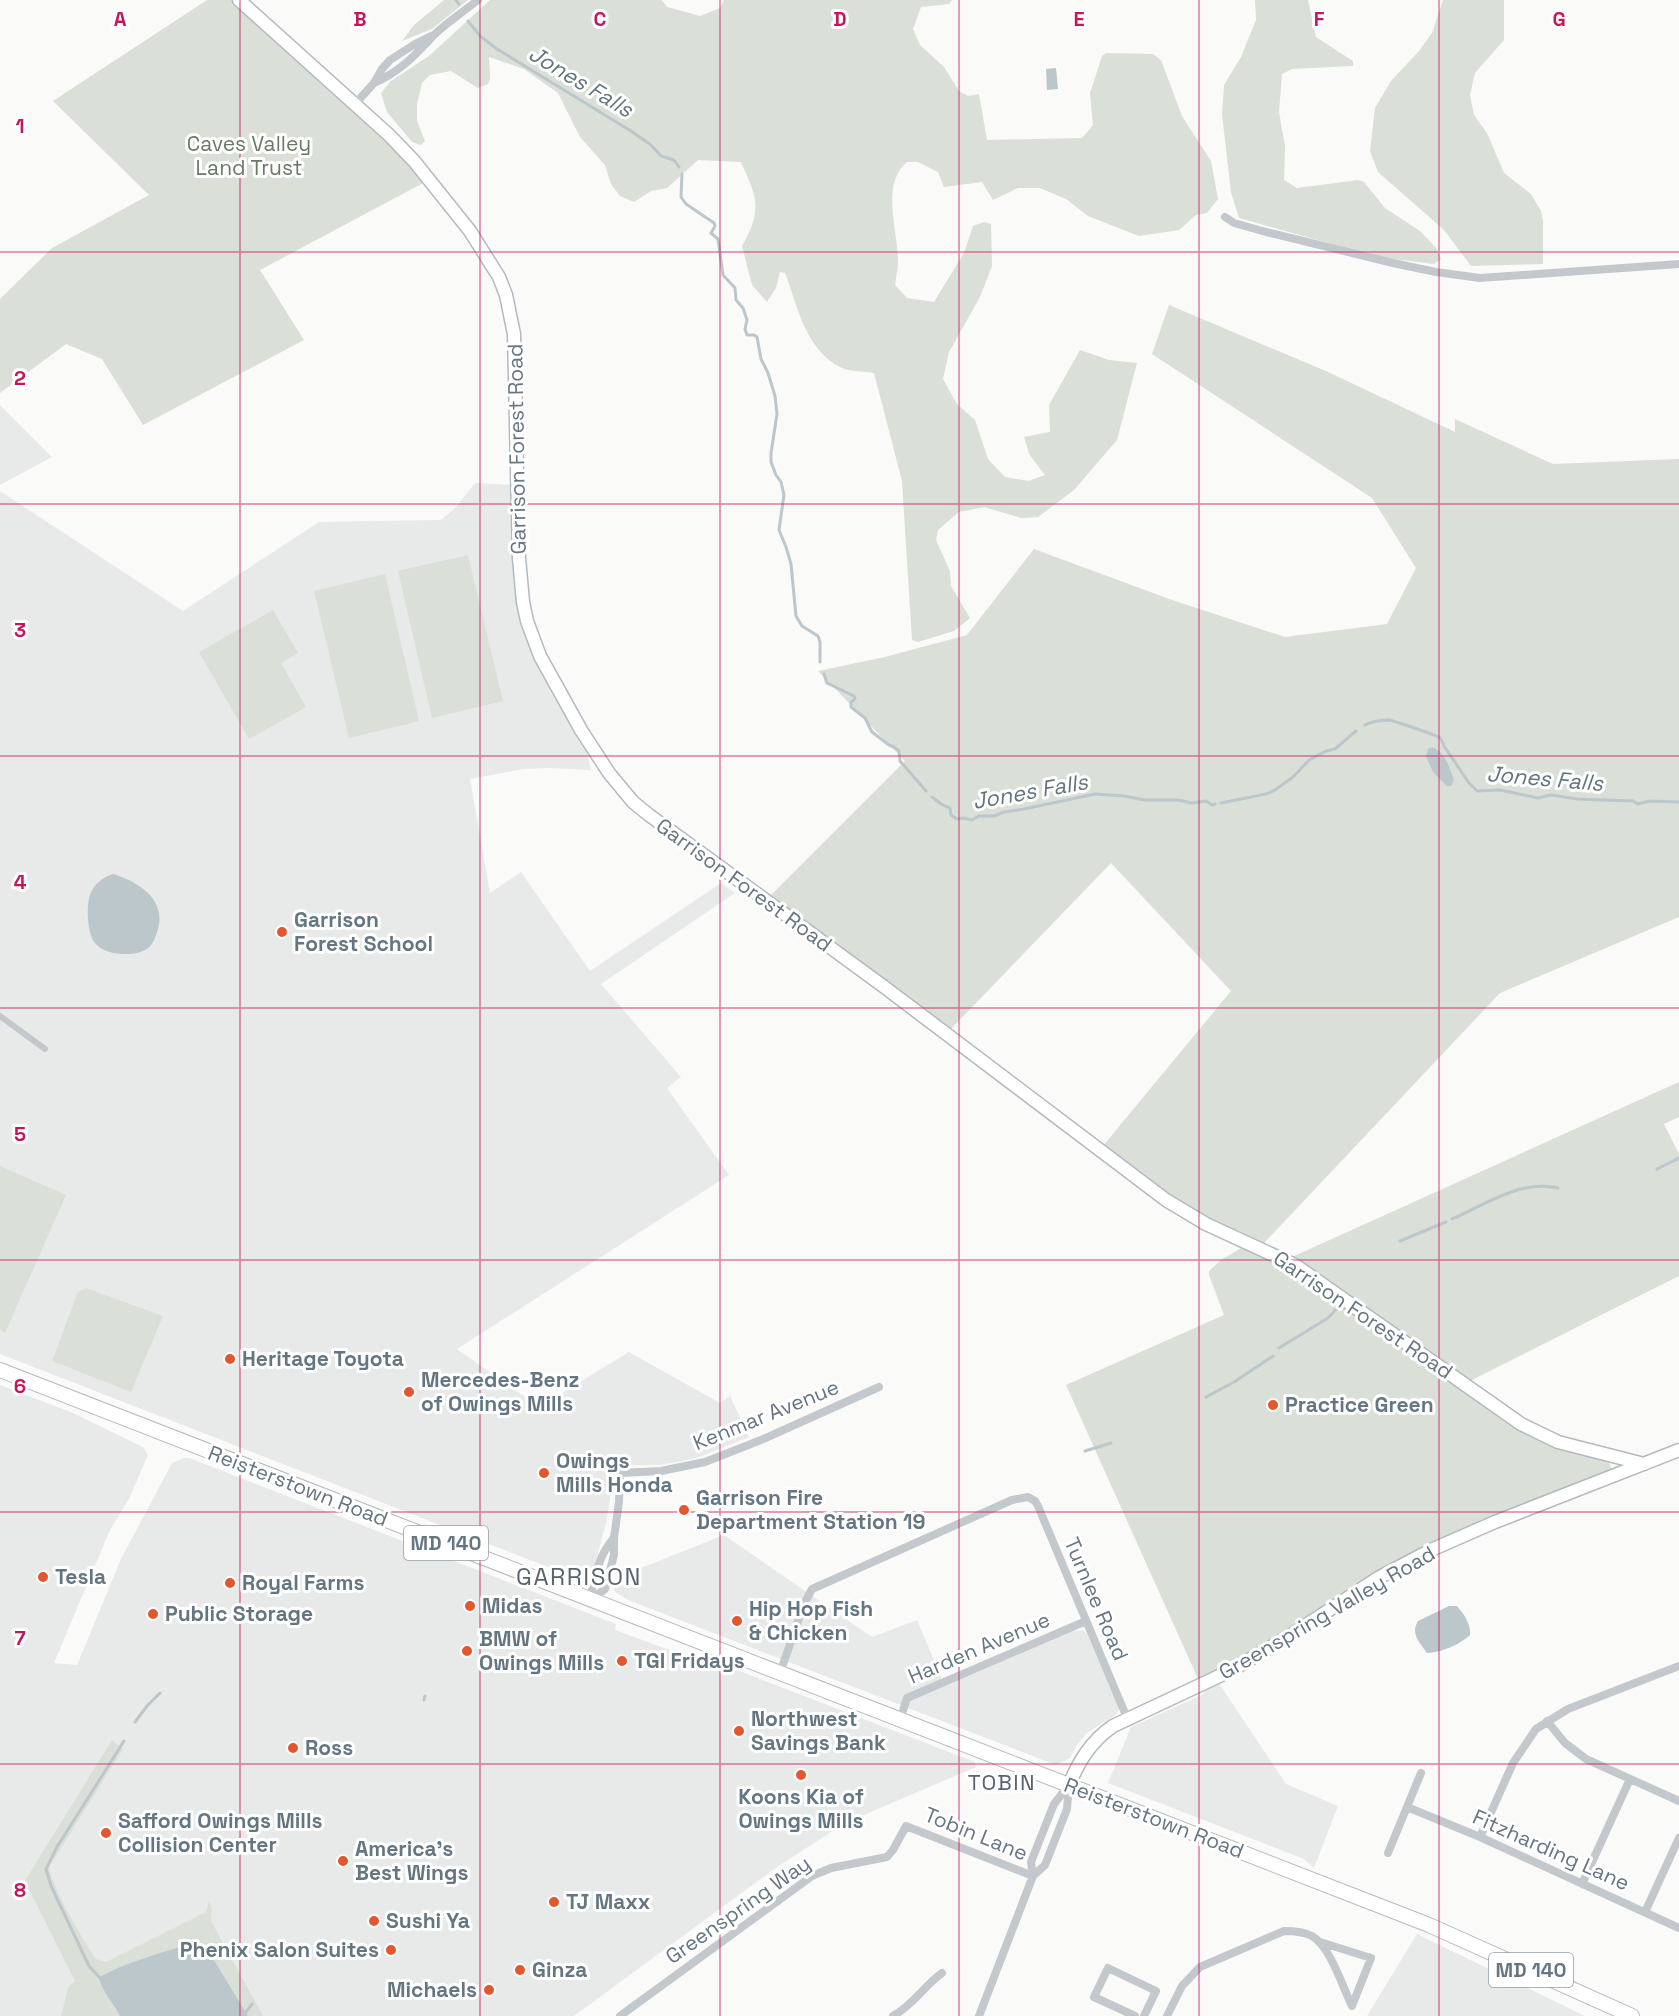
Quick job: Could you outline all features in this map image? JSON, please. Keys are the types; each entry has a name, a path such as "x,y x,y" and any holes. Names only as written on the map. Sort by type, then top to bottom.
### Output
{"main road":[{"name":"Garrison Forest Road","path":"239,0 389,135 414,161 470,231 485,253 502,286 511,314 514,334 520,574 527,621 540,656 581,730 609,773 633,802 1185,1212 1295,1265 1521,1424 1558,1442 1644,1464"},
{"name":"Reisterstown Road","path":"0,1370 1430,1925 1632,2016"},
{"name":"Greenspring Valley Road","path":"1069,1785 1082,1758 1096,1739 1107,1730 1127,1718 1232,1670 1291,1635 1378,1578 1431,1550 1513,1515 1679,1450"}],"street":[{"path":"355,104 374,83 388,77 410,62 435,35 478,0"},
{"path":"1225,217 1266,232 1393,263 1436,273 1480,278 1679,264"},
{"path":"0,1016 45,1049"},
{"name":"Kenmar Avenue","path":"590,1600 605,1589 614,1555 620,1473 661,1471 705,1462 770,1436 879,1387"},
{"name":"Turnlee Road","path":"780,1673 804,1604 812,1589 1012,1500 1028,1497 1038,1506 1127,1718"},
{"name":"Kenmar Avenue","path":"590,1600 604,1548 614,1538"},
{"name":"Harden Avenue","path":"900,1720 907,1698 1086,1621"},
{"path":"1480,1837 1521,1748 1536,1729 1568,1709 1679,1666"},
{"path":"1547,1721 1558,1736 1577,1753 1679,1801"},
{"path":"1388,1853 1421,1773"},
{"path":"1582,1884 1630,1779"},
{"name":"Greenspring Valley Road","path":"1033,1876 1031,1862 1054,1804 1069,1785"},
{"name":"Greenspring Valley Road","path":"979,2016 1033,1876 1045,1865 1067,1809 1069,1785"},
{"name":"Fitzharding Lane","path":"1407,1807 1480,1837 1679,1928"},
{"name":"Tobin Lane","path":"906,1826 1033,1876"},
{"name":"Greenspring Way","path":"620,2016 812,1876 831,1868 887,1857 906,1826"},
{"path":"1645,1912 1679,1838"},
{"path":"1167,2016 1182,1986 1190,1976 1210,1962 1284,1931 1312,1936 1320,1942 1371,1958 1352,2006 1320,1942"},
{"path":"1135,2016 1094,1997 1108,1968 1156,1990 1144,2016"},
{"path":"894,2016 942,1973"}],"shaded area":[{"path":"1056,68 1058,89 1047,90 1046,69"},
{"path":"0,405 52,457 0,485"},
{"name":"Garrison Forest School","path":"475,483 512,485 518,602 585,745 591,770 523,769 470,779 490,893 521,872 590,971 721,883 735,893 601,984 681,1077 667,1088 729,1175 457,1349 539,1407 629,1352 720,1403 730,1396 749,1437 683,1461 660,1465 610,1465 610,1499 606,1523 592,1575 586,1580 0,1354 0,491 183,611 319,522 441,520 456,507"},
{"path":"1432,747 1447,761 1454,780 1451,786 1447,786 1433,772 1426,756 1428,749"},
{"path":"113,874 142,888 155,902 159,911 155,939 146,950 132,954 114,953 99,947 93,940 88,913 90,895 99,882"},
{"path":"0,1385 73,1413 143,1447 148,1455 129,1499 110,1530 54,1663 77,1665 121,1559 172,1463 189,1458 616,1624 615,1630 694,1659 737,1670 975,1762 976,1767 845,1823 777,1867 574,2016 0,2016"},
{"path":"724,1535 872,1637 917,1620 945,1686 1070,1632 1083,1630 1087,1634 1119,1708 1117,1714 1087,1733 1070,1758 1056,1765 628,1600 615,1592 616,1578"},
{"path":"1449,1606 1457,1606 1462,1612 1468,1623 1470,1635 1450,1647 1427,1653 1415,1634 1418,1621"},
{"path":"1218,1682 1286,1784 1338,1806 1314,1868 1304,1859 1108,1783 1131,1727 1202,1695"},
{"path":"1417,1934 1585,2016 1367,2016"},
{"path":"186,1945 203,1949 214,1960 248,2016 120,2016 105,1992 99,1977 130,1963"}],"green space":[{"name":"Caves Valley Land Trust","path":"207,0 233,0 387,138 425,182 260,270 304,340 143,425 102,359 66,344 0,393 0,299 52,248 149,195 53,101"},
{"path":"444,0 468,0 432,29 402,41 414,25"},
{"path":"490,0 662,0 667,7 700,16 720,8 724,0 952,0 949,4 921,7 913,29 920,45 944,67 959,91 968,96 979,94 987,140 1082,138 1093,125 1090,93 1102,56 1106,53 1153,54 1161,60 1182,116 1211,161 1218,199 1207,213 1196,215 1179,230 1139,236 1088,216 1066,199 1040,188 1018,188 993,200 982,182 944,187 938,172 918,162 907,162 894,183 892,208 898,261 895,285 907,298 934,302 964,253 973,226 984,222 991,224 992,266 980,297 949,352 943,379 957,404 975,420 988,459 1005,477 1029,481 1045,475 1029,454 1024,437 1050,432 1049,405 1080,350 1109,360 1137,363 1117,440 1074,490 1038,517 1021,518 984,507 959,512 938,530 936,540 950,571 951,586 970,618 954,631 918,642 912,640 902,481 874,373 842,368 819,350 804,326 785,273 780,272 776,288 767,302 752,285 742,246 753,222 755,204 751,185 741,162 698,160 667,188 651,191 634,202 620,196 611,184 605,165 580,137 558,93 524,69 489,57 490,79 488,84 478,88 451,71 430,75 422,83 417,104 417,121 425,141 421,145 412,142 387,112 381,93 391,81 429,56"},
{"path":"1255,0 1308,0 1316,37 1353,61 1353,66 1292,69 1282,74 1279,112 1285,146 1284,180 1297,188 1358,180 1364,182 1385,208 1420,231 1437,249 1441,259 1434,264 1378,257 1239,218 1231,192 1222,114 1224,85 1241,57 1256,20"},
{"path":"1443,0 1504,0 1504,40 1475,73 1470,95 1474,115 1487,133 1504,173 1531,194 1541,211 1543,264 1471,266 1444,230 1378,172 1370,151 1375,108 1391,81 1419,51 1432,33"},
{"path":"1169,305 1328,372 1455,432 1455,419 1553,464 1679,459 1679,917 1500,993 1264,1243 1292,1257 1679,1082 1679,1117 1664,1124 1679,1154 1679,1276 1460,1386 1608,1461 1613,1471 1493,1517 1294,1627 1237,1662 1199,1681 1066,1385 1224,1315 1209,1271 1221,1260 1253,1241 1214,1223 1170,1196 1103,1146 1231,991 1111,863 950,1030 769,897 905,761 818,671 885,657 967,635 1034,549 1172,600 1285,637 1387,624 1416,568 1372,498 1152,354"},
{"path":"468,555 503,701 432,718 398,571"},
{"path":"385,574 419,721 349,738 314,591"},
{"path":"273,610 298,653 281,663 306,707 249,739 199,652"},
{"path":"0,1166 66,1195 5,1333 0,1330"},
{"path":"86,1288 163,1316 131,1392 52,1361 78,1292"},
{"path":"112,1740 123,1749 49,1867 69,1914 96,1959 106,1962 206,1912 209,1901 212,1909 211,1921 263,2016 248,2016 214,1960 186,1945 131,1963 99,1977 120,2016 61,2016 69,1986 75,1981 30,1891 23,1884"}],"waterway":[{"name":"Jones Falls","path":"456,0 459,4"},
{"name":"Jones Falls","path":"468,21 480,36 497,49 631,131 651,145 661,156 674,160 679,167"},
{"name":"Jones Falls","path":"682,174 681,197 686,204 714,223 715,226 711,233 718,239 723,275 735,288 736,300 743,308 747,320 745,329 747,335 757,337 761,359 775,396 777,414 771,462 781,482 784,495 779,530 791,564 796,616 802,626 818,636 820,662"},
{"name":"Jones Falls","path":"824,674 827,683 854,696 851,707 865,718 872,732 899,751 900,761 926,791"},
{"name":"Jones Falls","path":"1365,725 1389,720 1440,738 1469,783 1477,791 1500,790 1538,798 1551,795 1577,799 1633,801 1638,804 1649,801 1679,802"},
{"name":"Jones Falls","path":"1221,803 1275,790 1293,777 1309,760 1335,749 1356,731"},
{"name":"Jones Falls","path":"932,797 950,808 951,815 957,819 972,820 979,816 994,816 1095,794 1192,803 1206,801 1212,805 1215,804"},
{"path":"1657,1169 1679,1158"},
{"path":"1452,1219 1517,1190 1544,1186 1558,1188"},
{"path":"1400,1241 1446,1222"},
{"path":"1279,1348 1328,1318 1339,1306"},
{"path":"1206,1397 1234,1382 1273,1356"},
{"path":"1085,1451 1111,1443"},
{"path":"135,1722 160,1693"},
{"path":"424,1700 425,1696"},
{"path":"101,1979 89,1966 51,1886 46,1869 57,1847 124,1741"},
{"path":"243,2016 252,2004"}],"place":[{"name":"Garrison Forest School","path":"282,932"},
{"name":"Heritage Toyota","path":"230,1359"},
{"name":"Mercedes-Benz of Owings Mills","path":"409,1392"},
{"name":"Practice Green","path":"1273,1405"},
{"name":"Owings Mills Honda","path":"544,1473"},
{"name":"Garrison Fire Department Station 19","path":"684,1510"},
{"name":"Tesla","path":"43,1577"},
{"name":"Royal Farms","path":"230,1583"},
{"name":"Midas","path":"470,1606"},
{"name":"Public Storage","path":"153,1614"},
{"name":"Hip Hop Fish & Chicken","path":"737,1621"},
{"name":"BMW of Owings Mills","path":"467,1651"},
{"name":"TGI Fridays","path":"622,1661"},
{"name":"Northwest Savings Bank","path":"739,1731"},
{"name":"Ross","path":"293,1748"},
{"name":"Koons Kia of Owings Mills","path":"801,1775"},
{"name":"Safford Owings Mills Collision Center","path":"106,1833"},
{"name":"America's Best Wings","path":"343,1861"},
{"name":"TJ Maxx","path":"554,1902"},
{"name":"Sushi Ya","path":"374,1921"},
{"name":"Phenix Salon Suites","path":"391,1950"},
{"name":"Ginza","path":"520,1970"},
{"name":"Michaels","path":"489,1990"}],"district":[{"name":"GARRISON","path":"579,1577"},
{"name":"TOBIN","path":"1002,1782"}]}
